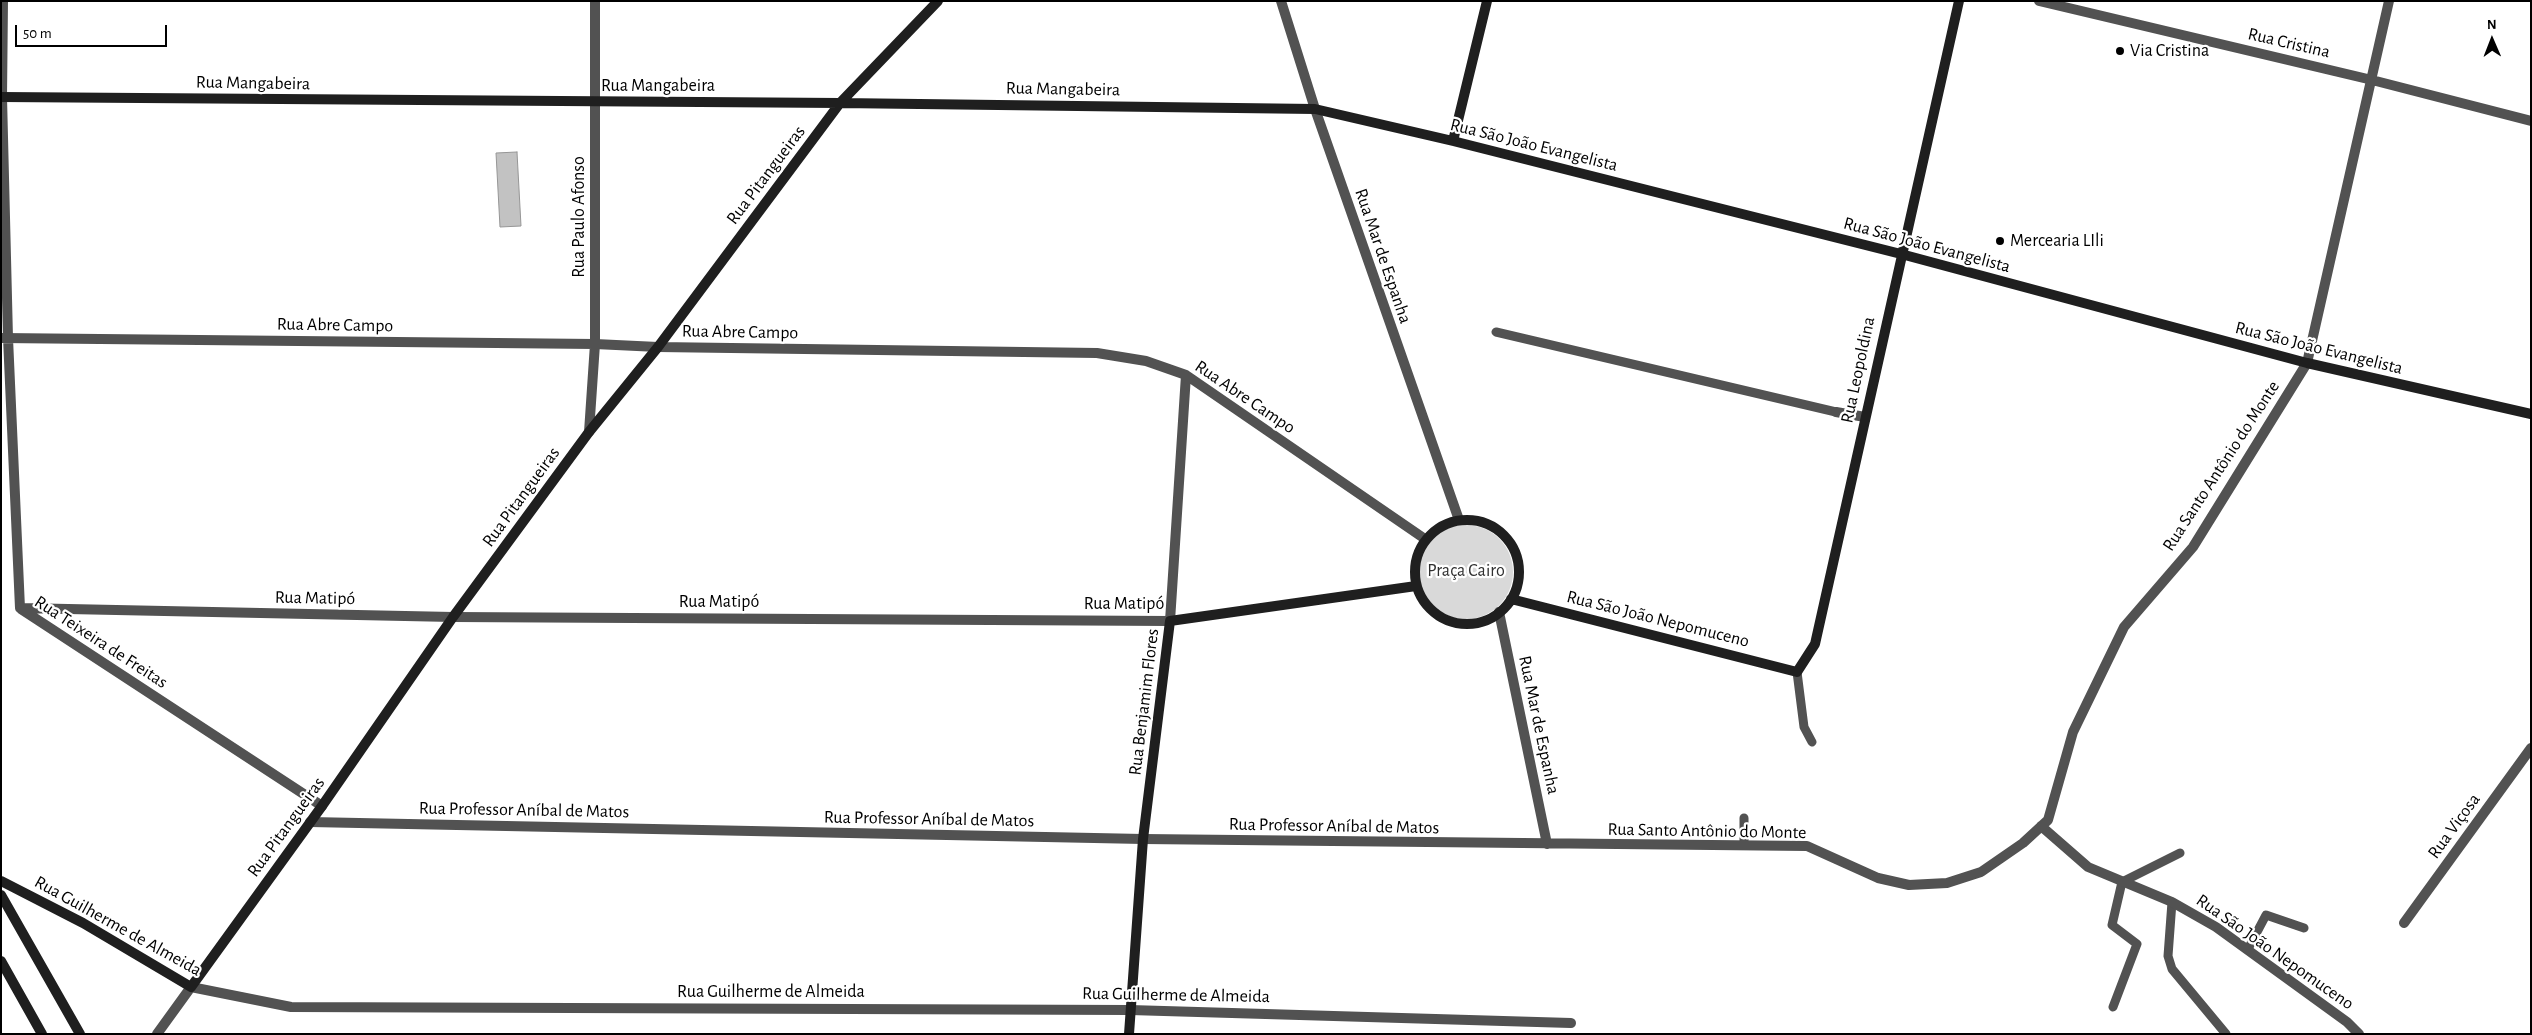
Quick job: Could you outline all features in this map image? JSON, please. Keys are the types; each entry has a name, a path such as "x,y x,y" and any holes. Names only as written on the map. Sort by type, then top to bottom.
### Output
{"street":[{"name":"Rua Teixeira de Freitas","path":"3,1 1,97 5,338 20,608 322,806"},
{"name":"Rua Paulo Afonso","path":"589,432 594,344 595,1"},
{"name":"Rua Pitangueiras","path":"157,1034 322,806 453,617 589,432 658,348 840,103 938,1"},
{"name":"Rua Mar de Espanha","path":"1281,1 1314,109 1459,520"},
{"path":"1453,141 1487,1"},
{"name":"Rua Leopoldina","path":"1797,672 1815,644 1959,1"},
{"name":"Rua Cristina","path":"2039,1 2531,120"},
{"name":"Rua Santo Antônio do Monte","path":"1547,844 1807,846 1878,878 1909,884 1947,882 1981,872 2023,843 2048,820 2074,732 2124,627 2192,546 2307,363 2390,1"},
{"name":"Rua Mangabeira","path":"1,97 840,103 1314,109"},
{"name":"Rua São João Evangelista","path":"1314,109 1453,141 1901,254 2307,363 2531,414"},
{"name":"Rua Abre Campo","path":"5,338 594,344 658,348 1097,353 1146,361 1186,375 1425,539"},
{"name":"Rua Benjamim Flores","path":"1129,1034 1143,839 1170,620 1186,375"},
{"path":"1836,412 1865,417"},
{"path":"1459,520 1474,520 1500,532 1510,543 1517,557 1519,571 1517,585 1511,599 1499,612 1484,621 1468,624 1450,621 1435,614 1424,602 1416,586 1415,564 1425,539 1444,525 1459,520"},
{"name":"Rua Matipó","path":"20,608 453,617 1170,620 1416,586"},
{"name":"Rua São João Nepomuceno","path":"1511,599 1797,672"},
{"name":"Rua Mar de Espanha","path":"1499,612 1547,844"},
{"name":"Rua Viçosa","path":"2404,923 2531,748"},
{"name":"Rua Professor Aníbal de Matos","path":"310,822 1143,839 1547,844"},
{"name":"Rua São João Nepomuceno","path":"2042,826 2088,867 2172,902 2216,927 2347,1022 2358,1034"},
{"name":"Rua Guilherme de Almeida","path":"1,880 83,923 191,987 291,1007 1130,1010 1570,1023"},
{"path":"1,895 80,1034"},
{"path":"1,961 42,1034"}],"lane":[{"path":"1496,332 1836,412"},
{"path":"1797,672 1804,727 1812,742"},
{"path":"1744,818 1744,846"},
{"path":"2113,1007 2137,944 2112,925 2122,882 2180,853"},
{"path":"2172,902 2168,956 2172,969 2226,1034"},
{"path":"2248,949 2266,915 2304,928"}],"green space":[{"name":"Praça Cairo","path":"1466,525 1484,529 1499,539 1509,554 1513,572 1509,590 1499,605 1484,615 1466,619 1448,615 1433,605 1423,590 1419,572 1423,554 1433,539 1448,529"}],"building":[{"path":"517,152 521,226 500,227 496,153"}],"place":[{"name":"Via Cristina","path":"2120,51"},
{"name":"Mercearia LIli","path":"2000,241"}]}
